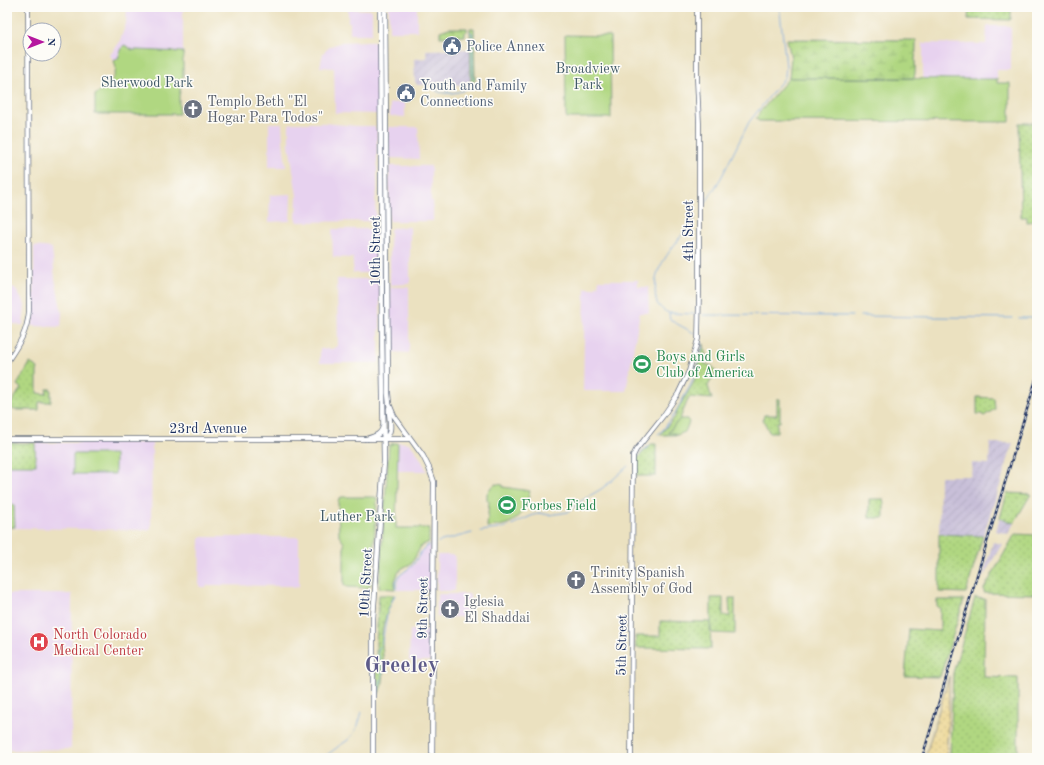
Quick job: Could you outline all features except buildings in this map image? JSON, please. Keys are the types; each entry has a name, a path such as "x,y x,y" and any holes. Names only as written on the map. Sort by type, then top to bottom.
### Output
{"main road":[{"path":"7,362 22,338 28,322 29,312 28,7"},
{"name":"10th Street","path":"372,758 374,592 384,461 384,439 388,435 390,426 386,406 382,348 380,7"},
{"name":"10th Street","path":"385,7 388,393 386,406 423,456 434,482"},
{"name":"4th Street","path":"644,440 678,394 689,371 698,334 699,123 697,80 697,7"},
{"path":"382,348 387,357"},
{"path":"366,439 379,434 382,430 382,413 386,406"},
{"name":"23rd Avenue","path":"7,439 410,439"},
{"name":"5th Street","path":"631,758 633,458 636,450 644,440"},
{"name":"9th Street","path":"432,758 434,482"}],"shaded area":[{"path":"127,7 183,7 183,52 132,50 128,46 123,46 118,58 114,61 110,55 119,43 126,24"},
{"path":"389,7 417,7 417,31 389,31"},
{"path":"348,9 372,10 371,34 350,34"},
{"path":"987,26 1009,26 1011,28 1011,70 997,70 997,79 923,78 923,43 986,44"},
{"path":"373,41 376,45 376,92 378,99 378,114 335,113 334,68 320,67 323,53 331,46 342,42"},
{"path":"470,49 470,85 417,85 415,82 414,59 427,58 426,50"},
{"path":"405,102 405,117 390,116 390,103"},
{"path":"269,123 282,124 286,167 269,167"},
{"path":"291,123 375,126 375,129 377,129 377,191 375,199 376,220 296,221 297,196 289,144 289,125"},
{"path":"389,127 418,127 419,159 390,158"},
{"path":"389,166 431,166 431,201 433,201 433,221 390,221"},
{"path":"291,194 290,221 269,222 270,195"},
{"path":"410,227 410,284 390,285 390,230 392,228"},
{"path":"332,229 376,229 380,257 380,271 377,273 353,273 353,258 333,257"},
{"path":"34,246 52,248 55,279 62,313 61,327 32,326 34,316"},
{"path":"337,279 377,279 379,281 380,329 378,363 320,363 320,349 332,349 338,346"},
{"path":"599,280 638,280 638,287 648,287 649,313 639,313 626,391 583,391 585,288 594,288 598,285"},
{"path":"7,287 15,288 25,305 23,325 7,323 7,298 10,296"},
{"path":"390,287 409,287 409,353 392,352 390,349"},
{"path":"398,442 409,443 418,454 427,471 398,471"},
{"path":"7,443 152,443 150,530 7,528"},
{"path":"990,443 1013,443 983,536 939,534 940,476 971,476 972,463 989,464"},
{"path":"1000,518 1014,523 1008,534 996,531"},
{"path":"202,537 298,537 299,586 293,588 291,586 199,586 200,539"},
{"path":"993,542 1002,544 982,579"},
{"path":"431,545 430,590 397,590 400,576 415,564 422,550"},
{"path":"437,555 455,555 455,591 440,591 437,589"},
{"name":"North Colorado Medical Center","path":"7,594 72,594 70,749 7,750"},
{"path":"437,594 470,594 470,617 437,617"},
{"path":"410,630 430,631 430,661 409,661"}],"green space":[{"path":"969,7 1011,7 1011,19 968,19"},
{"path":"449,28 467,28 467,31 465,32 465,36 440,37 440,31"},
{"path":"470,28 474,28 474,82 471,82"},
{"name":"Broadview Park","path":"565,35 610,36 611,118 567,118"},
{"path":"787,39 916,40 914,78 789,78 791,58"},
{"name":"Sherwood Park","path":"125,45 132,50 183,52 183,77 179,96 179,114 95,114 95,95 114,77 116,67 114,61 118,58 123,46"},
{"path":"789,78 997,79 997,83 1010,83 1010,122 759,121 756,119 760,112"},
{"path":"1019,123 1037,123 1035,221 1027,222 1027,217 1021,217"},
{"path":"704,344 706,356 705,364 712,366 716,371 708,386 712,399 689,397 680,419 668,432 677,435 660,435 675,417 677,410 694,382"},
{"path":"30,363 38,368 37,393 46,394 47,389 51,389 51,402 39,402 39,410 14,410 9,407 21,388 17,385"},
{"path":"977,397 994,398 995,409 984,416 977,414"},
{"path":"777,399 780,399 780,422 777,422 777,432 769,432 763,419 764,415 777,415"},
{"path":"680,419 687,419 689,422 685,432 677,435 674,433 668,433"},
{"path":"7,443 35,443 36,465 7,465"},
{"path":"392,443 398,443 396,528 429,528 429,542 421,546 410,564 401,569 398,573 395,581 395,589 379,588 389,445 392,445"},
{"path":"651,444 656,444 656,476 637,476 637,459"},
{"path":"73,454 115,454 115,474 73,474"},
{"name":"Forbes Field","path":"495,484 503,485 503,487 530,491 525,508 516,519 504,525 487,527 489,501 487,500 487,493"},
{"path":"1007,493 1031,494 1014,523 1000,518"},
{"name":"Luther Park","path":"341,497 377,498 371,584 368,588 347,587 344,585 344,543 339,536 338,501"},
{"path":"869,499 883,499 884,518 869,518"},
{"path":"7,502 14,505 15,527 7,528"},
{"path":"939,534 983,536 966,593 939,592"},
{"path":"1015,534 1037,535 1037,594 984,593 984,589"},
{"path":"379,595 394,595 386,614 382,634 384,675 381,690 377,695 376,643"},
{"path":"711,598 723,598 723,616 730,616 729,598 735,598 735,634 712,633"},
{"path":"975,598 985,599 984,677 1018,678 1018,757 950,756 953,673"},
{"path":"937,600 964,600 940,677 905,676 909,629 940,631 940,608 937,607"},
{"path":"660,621 710,622 711,649 636,648 635,636 660,636"}],"sand":[{"path":"949,676 946,758 925,758"}],"waterway":[{"path":"703,207 721,178 749,122 785,77 786,66 780,12 778,7"},
{"path":"470,32 472,33 473,79"},
{"path":"435,85 437,91 444,93 457,92 468,88"},
{"path":"445,88 448,92"},
{"path":"694,333 670,320 669,313 662,309 657,303 655,291 658,272 663,262 695,218"},
{"path":"670,313 695,314"},
{"path":"703,315 852,316"},
{"path":"860,316 1013,318"},
{"path":"1019,318 1037,318"},
{"path":"658,434 674,415 691,384 702,349 702,342"},
{"path":"637,457 649,445"},
{"path":"481,531 509,526 540,513 549,515 568,512 581,501 609,483 628,466"},
{"path":"438,542 472,533"},
{"path":"396,589 396,582 400,575 412,566 423,549 430,544"},
{"path":"378,692 382,677 382,668 378,650 382,642 388,610 395,595"},
{"path":"323,758 348,740 354,733 362,712"}],"railway":[{"path":"922,758 1037,376"}],"place":[{"name":"Police Annex","path":"452,46"},
{"name":"Youth and Family Connections","path":"406,93"},
{"name":"Templo Beth \"El Hogar Para Todos\"","path":"193,109"},
{"name":"Boys and Girls Club of America","path":"642,364"},
{"name":"Forbes Field","path":"507,505"},
{"name":"Trinity Spanish Assembly of God","path":"576,580"},
{"name":"Iglesia El Shaddai","path":"450,609"},
{"name":"North Colorado Medical Center","path":"39,642"}],"district":[{"name":"Greeley","path":"402,664"}]}
